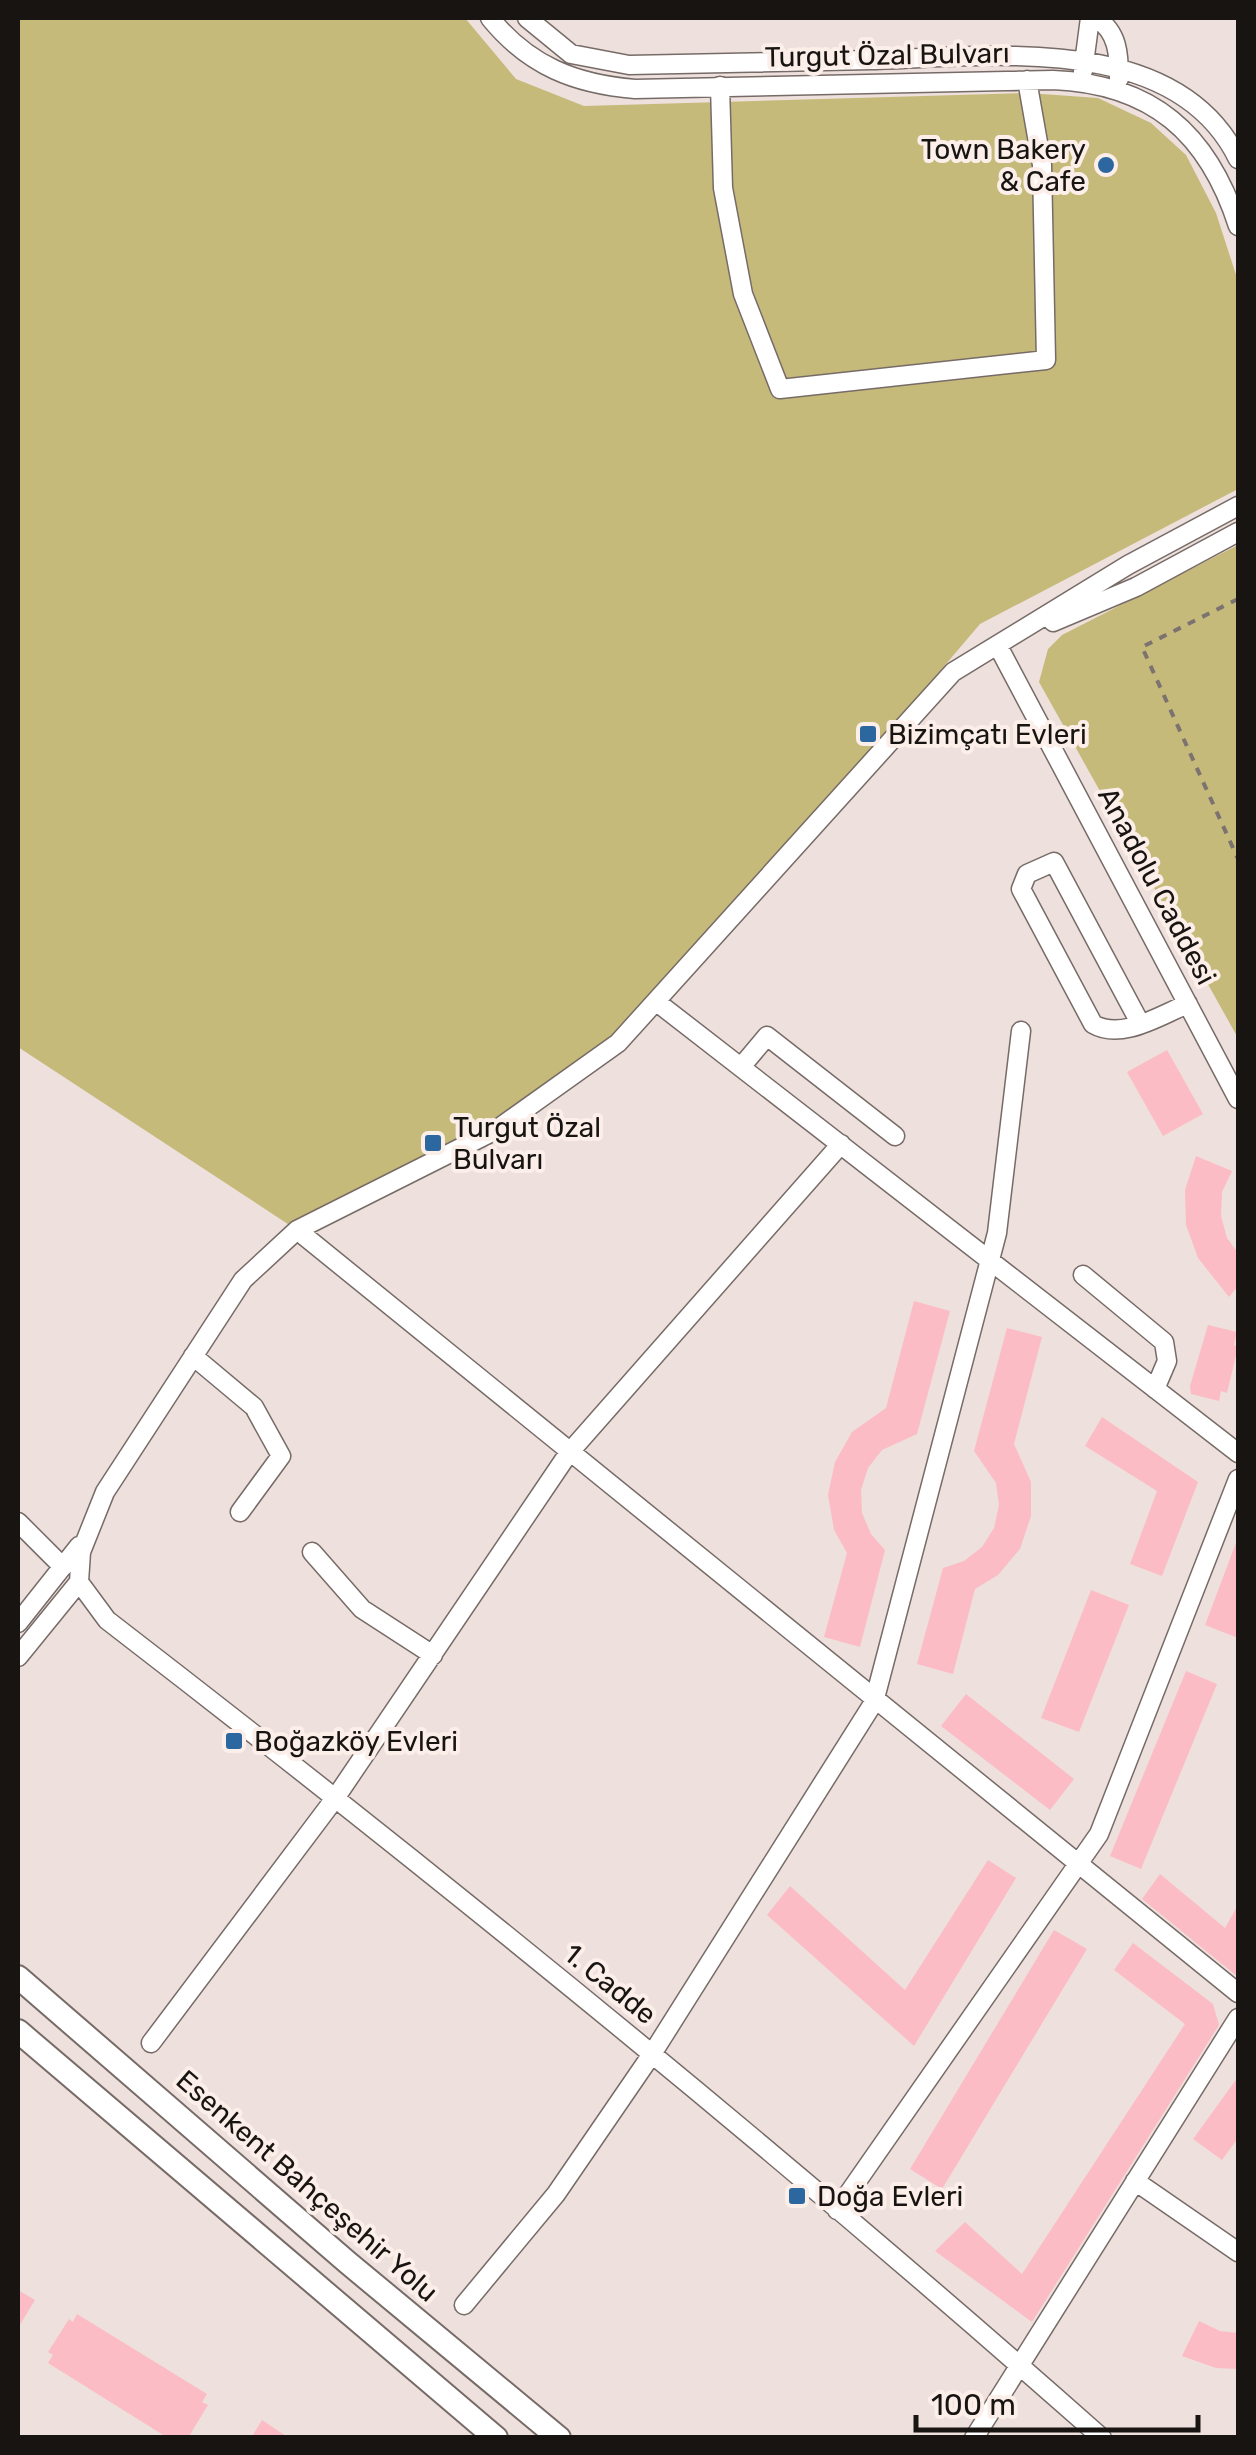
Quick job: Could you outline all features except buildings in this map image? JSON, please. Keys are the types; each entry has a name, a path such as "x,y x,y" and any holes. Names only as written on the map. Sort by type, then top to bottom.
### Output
{"main road":[{"name":"Esenkent Bahçeşehir Yolu","path":"18,1977 347,2262 559,2438"},
{"path":"18,2032 496,2438"}],"street":[{"name":"Turgut Özal Bulvarı","path":"490,18 542,66 594,86 1027,80 1119,70 1161,84 1190,102 1218,127 1238,159"},
{"name":"Turgut Özal Bulvarı","path":"528,18 571,54 628,66 1018,56 1084,71 1161,112 1192,137 1218,173 1238,226"},
{"path":"1084,71 1093,18"},
{"path":"1093,18 1113,36 1119,90"},
{"path":"720,86 723,188 743,294 780,389 1046,360 1042,165 1027,80"},
{"path":"18,1657 79,1582 85,1538 104,1492 243,1280 297,1230 496,1130 618,1043 953,672 1128,566 1238,506"},
{"path":"998,646 1136,587 1238,532"},
{"name":"Anadolu Caddesi","path":"998,646 1238,1099"},
{"path":"1140,1023 1054,862 1031,871 1021,888 1086,1017 1108,1030 1140,1023 1188,1004"},
{"path":"658,1003 1238,1453"},
{"path":"464,2305 556,2194 652,2054 874,1702 990,1263 1021,1032"},
{"path":"742,1067 768,1036 895,1136"},
{"path":"151,2043 336,1797 568,1454 841,1144"},
{"path":"297,1230 874,1702 1232,1987"},
{"path":"1083,1274 1164,1342 1166,1361 1155,1389"},
{"path":"192,1356 254,1407 282,1456 240,1512"},
{"path":"837,2210 1099,1834 1238,1479"},
{"path":"18,1522 63,1567"},
{"path":"18,1623 85,1538"},
{"path":"312,1552 362,1609 432,1654"},
{"name":"1. Cadde","path":"79,1582 107,1620 336,1797 652,2054 1102,2438"},
{"path":"974,2438 1238,2018"},
{"path":"1135,2181 1238,2252"}],"path":[{"path":"1238,599 1142,647 1238,859"}],"shaded area":[{"path":"18,18 465,18 516,79 584,106 1028,93 1098,98 1151,123 1186,155 1216,213 1238,281 1238,489 980,624 658,1003 550,1095 297,1230 18,1047"},
{"path":"1238,545 1238,1038 1039,682 1048,649 1062,635"}],"place":[{"name":"Town Bakery & Cafe","path":"1106,165"},
{"name":"Bizimçatı Evleri","path":"868,734"},
{"name":"Turgut Özal Bulvarı","path":"433,1143"},
{"name":"Boğazköy Evleri","path":"234,1741"},
{"name":"Doğa Evleri","path":"797,2196"}]}
